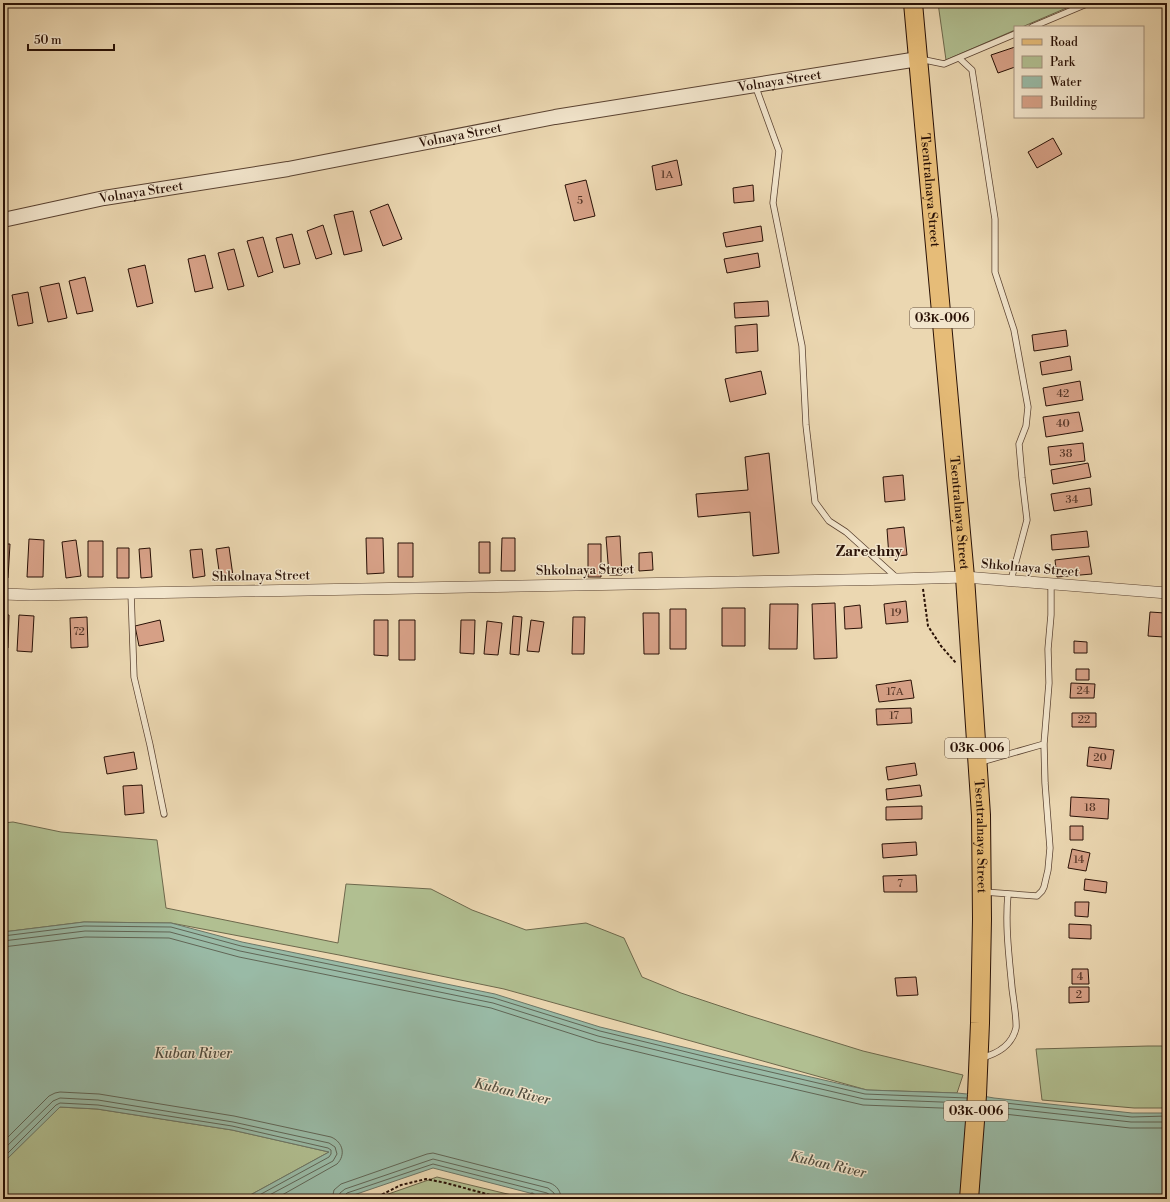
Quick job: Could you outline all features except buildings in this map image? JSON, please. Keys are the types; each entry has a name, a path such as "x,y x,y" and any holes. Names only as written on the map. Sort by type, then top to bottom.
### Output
{"main road":[{"name":"Tsentralnaya Street","path":"913,3 965,577 978,763 981,815 982,892 978,1058"},
{"name":"03К-006","path":"969,1199 977,1095 978,1058"}],"street":[{"name":"Volnaya Street","path":"3,220 104,198 288,169 555,117 918,59"},
{"name":"Shkolnaya Street","path":"3,594 131,593 965,577 1167,593"}],"lane":[{"path":"1034,26 1089,3"},
{"path":"918,59 944,64 1014,34"},
{"path":"959,58 972,70 995,219 995,272 1014,330 1028,407 1026,426 1019,444 1027,520 1011,580"},
{"path":"755,84 779,150 774,203 802,346 806,425 816,502 829,521 846,532 898,579"},
{"path":"982,892 1037,896 1044,887 1050,857 1044,744 1049,683 1048,649 1051,615 1051,583"},
{"path":"131,593 134,678 164,814"},
{"path":"978,763 1044,744"},
{"path":"978,1058 991,1056 1003,1048 1010,1041 1016,1026 1007,938 1006,910 1008,894"}],"path":[{"path":"922,578 928,626 941,646 960,668"},
{"path":"373,1199 400,1185 426,1179 505,1199"}],"green space":[{"path":"938,3 1078,3 1024,26 1014,26 1014,30 946,60"},
{"path":"13,822 61,832 157,840 166,908 338,943 346,884 431,889 472,910 526,930 586,923 624,938 642,977 681,993 863,1051 963,1075 957,1093 867,1090 504,989 339,955 171,923 84,922 3,932 3,823"},
{"path":"1167,1046 1167,1108 1134,1108 1042,1100 1036,1049"},
{"path":"59,1107 97,1109 232,1130 329,1152 243,1199 3,1199 3,1163"},
{"path":"437,1177 528,1199 374,1199"}],"water":[{"name":"Kuban River","path":"84,922 171,923 242,942 495,994 600,1027 867,1090 957,1093 1132,1113 1167,1113 1167,1199 553,1199 433,1168 342,1199 243,1199 329,1152 232,1130 97,1109 60,1107 3,1163 3,932"}],"waterway":[{"path":"532,1194 532,1199"}],"district":[{"name":"Zarechny","path":"869,551"}]}
